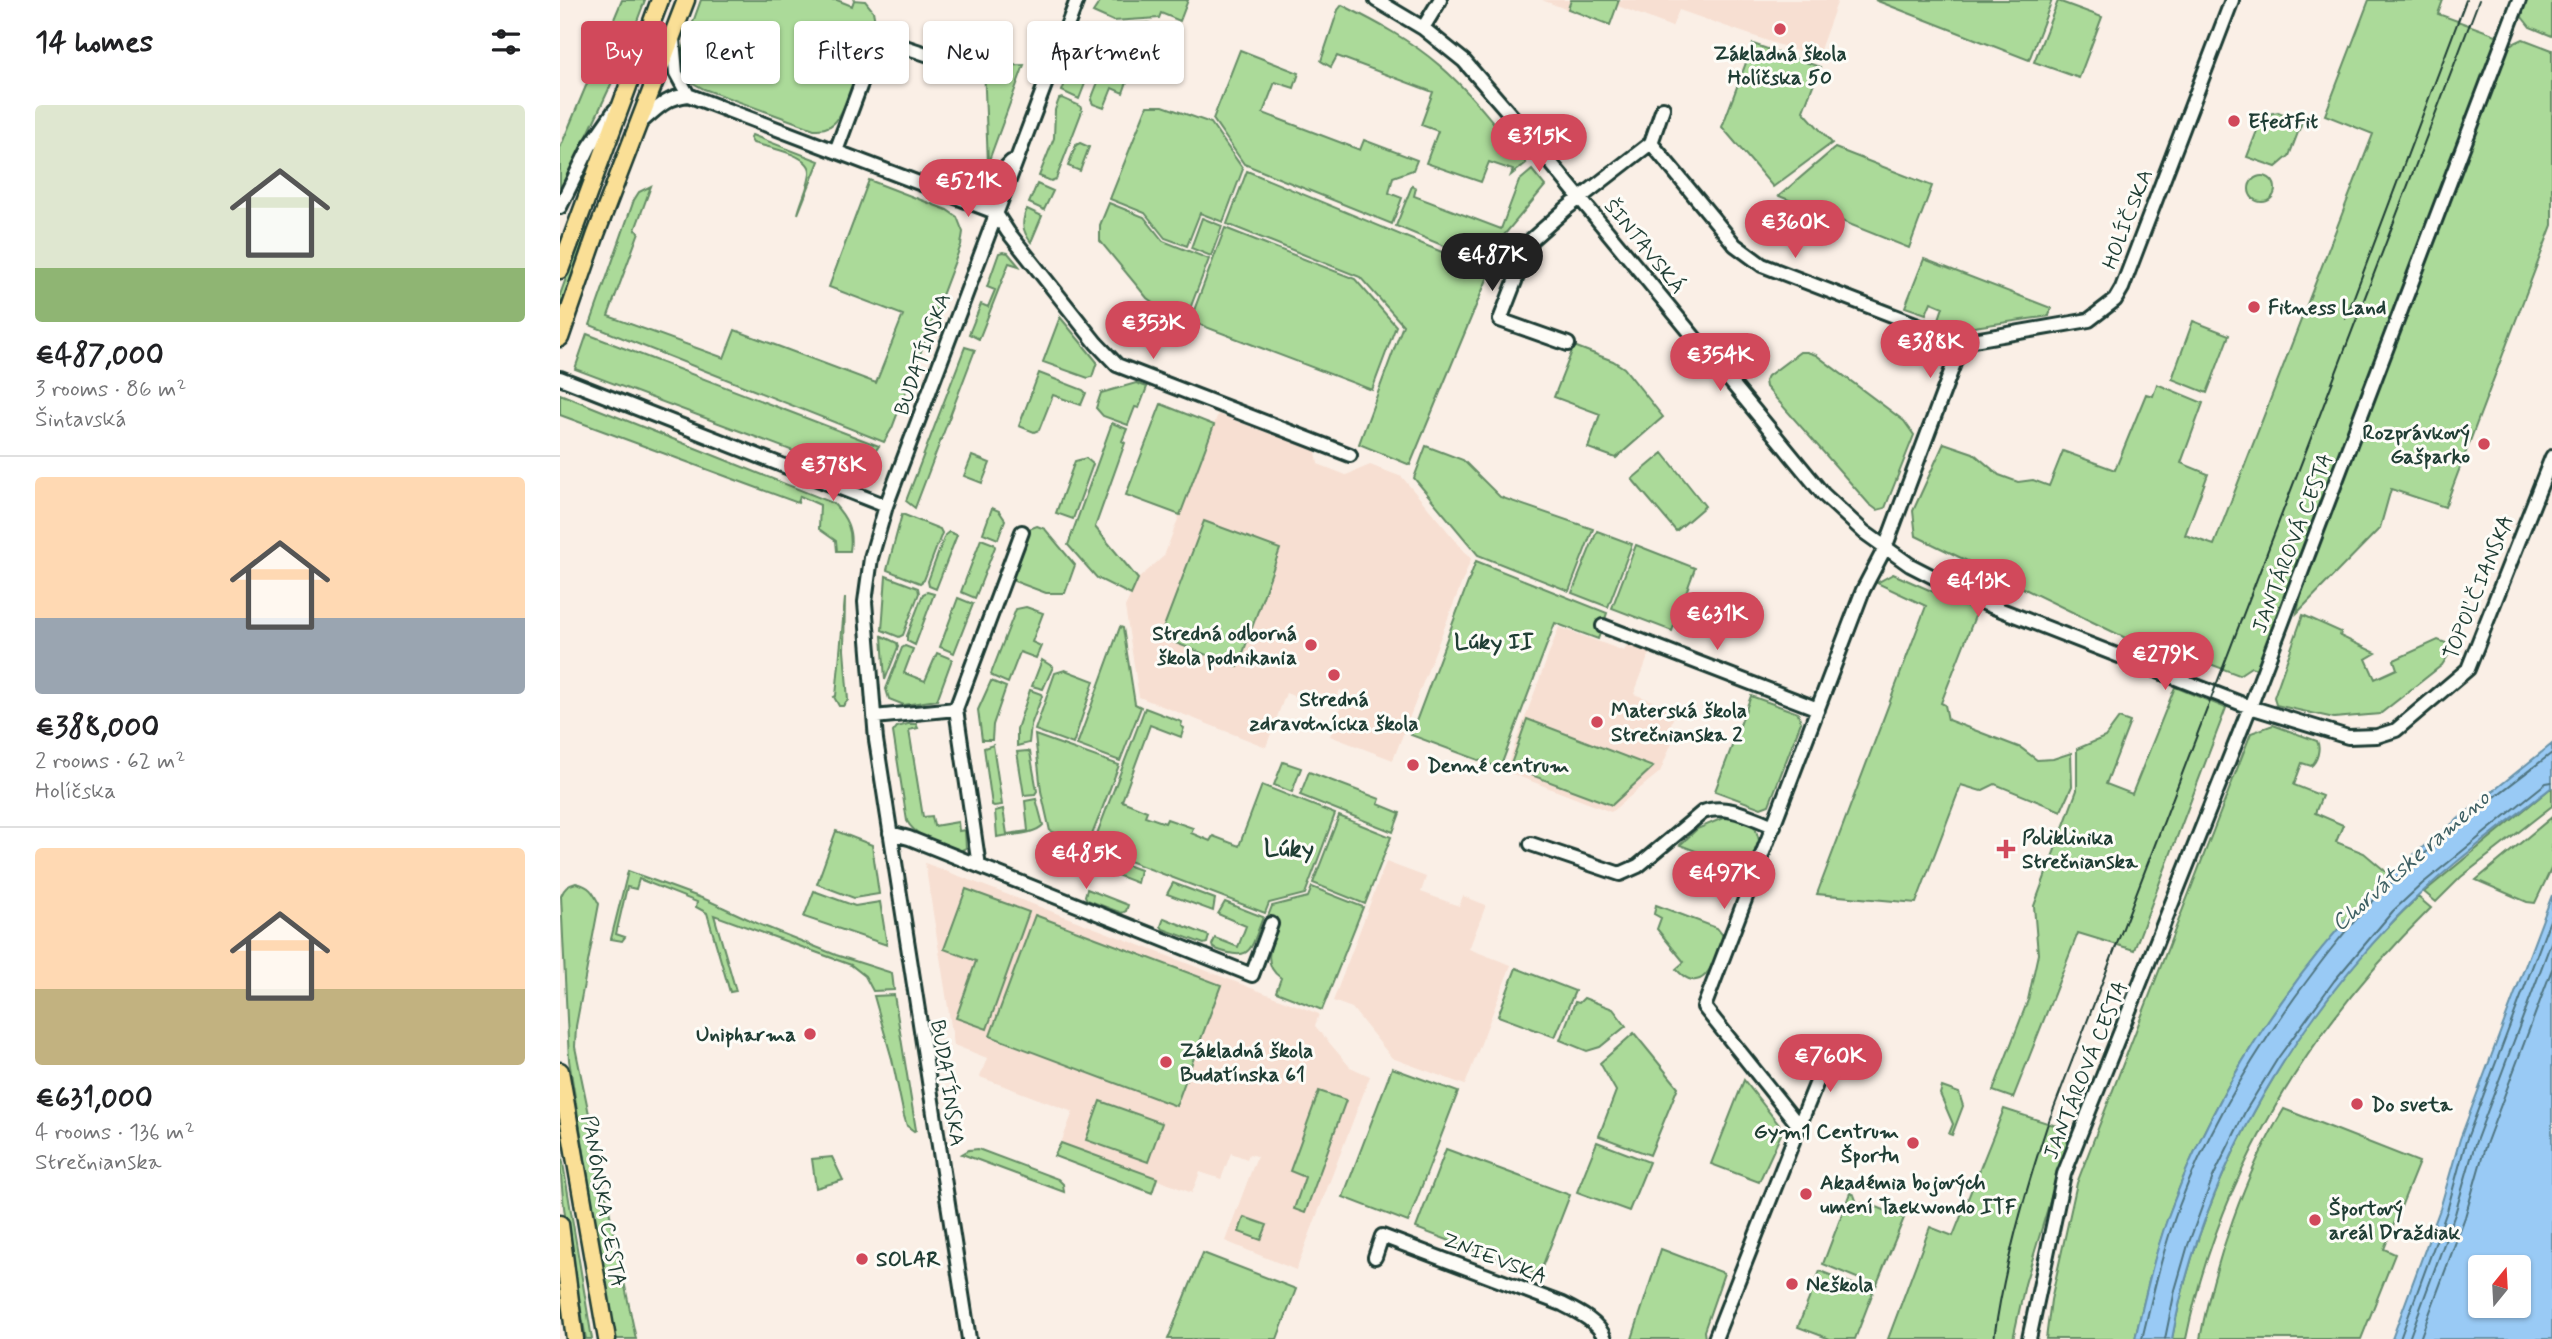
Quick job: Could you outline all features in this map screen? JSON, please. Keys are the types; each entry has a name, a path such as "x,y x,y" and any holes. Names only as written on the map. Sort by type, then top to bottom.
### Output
{"main road":[{"path":"560,270 660,0"},
{"path":"560,338 686,0"},
{"name":"PANÓNSKA CESTA","path":"560,1071 607,1339"},
{"path":"560,1224 575,1339"}],"street":[{"name":"ŠINTAVSKÁ","path":"1376,0 1423,27 1464,61 1823,494 1864,532 1947,586 1986,604 2250,707"},
{"path":"1423,27 1440,0"},
{"name":"HOLÍČSKA","path":"1962,342 2089,320 2115,300 2122,288 2232,0"},
{"name":"JANTÁROVÁ CESTA","path":"2029,1339 2064,1174 2250,707 2519,0"},
{"name":"BUDATÍNSKA","path":"969,1339 890,834 874,717 865,593 886,506 1077,1"},
{"path":"673,35 676,73 688,95"},
{"path":"836,151 878,38 923,53"},
{"path":"638,124 661,103 676,96 688,95 995,212 1096,343 1117,365 1350,455"},
{"path":"560,207 590,146 621,101"},
{"path":"1568,344 1500,320 1531,240 1567,208 1651,143 1663,108"},
{"path":"1651,143 1735,245 1762,265 1962,342 1885,548 1863,590 1704,1007 1799,1126"},
{"path":"952,196 974,190 991,180 1016,157"},
{"path":"560,378 886,506"},
{"name":"TOPOĽČIANSKA","path":"2250,707 2348,737 2378,736 2396,730 2468,669 2508,567 2546,491 2552,457"},
{"path":"979,866 956,709 1022,532"},
{"path":"1603,626 1818,709"},
{"path":"874,717 956,709"},
{"path":"1531,844 1620,874 1637,866 1689,822 1713,808 1728,810 1774,826"},
{"path":"890,834 979,866 1252,975 1271,924"},
{"path":"1715,1339 1830,1050"},
{"name":"ZNIEVSKA","path":"1375,1257 1382,1236 1562,1304 1602,1330 1605,1339"}],"shaded area":[{"name":"Základná škola Holíčska 50","path":"1542,0 1838,0 1817,58 1679,10 1672,27 1618,6 1610,26"},
{"path":"1218,414 1316,451 1318,464 1346,475 1370,465 1402,477 1471,559 1393,760 1330,736 1346,693 1340,690 1336,700 1318,693 1314,704 1286,693 1266,747 1139,697 1125,607 1138,579 1164,556"},
{"name":"Materská škola Strečnianska 2","path":"1559,627 1624,651 1629,640 1651,649 1634,694 1676,710 1667,735 1674,737 1660,772 1611,812 1505,771"},
{"path":"1386,862 1426,877 1421,892 1459,906 1463,896 1486,905 1469,949 1511,965 1465,1085 1392,1058 1352,1008 1333,1001"},
{"name":"Základná škola Budatínska 61","path":"925,863 1319,1014 1315,1026 1350,1067 1370,1076 1296,1270 1225,1241 1257,1156 1249,1154 1247,1159 1231,1153 1221,1179 1200,1172 1192,1193 1061,1143 1073,1112 980,1077 987,1058 954,1045"}],"green space":[{"path":"622,0 645,0 637,21 613,21"},
{"path":"701,0 837,0 852,6 854,0 865,1 873,11 875,21 794,21 794,84 853,84 834,123 827,128 814,129 695,84 780,84 780,21 693,21"},
{"path":"1101,0 1188,0 1180,21 1161,13 1159,18 1113,21 1093,12"},
{"path":"1571,0 1619,0 1610,25 1568,9"},
{"path":"1875,0 2052,0 2029,60"},
{"path":"2369,0 2443,0 2438,14 2499,36 2257,669 2251,667 2239,675 2149,641 2142,646 1916,536 1913,511 1944,443 1973,453 1999,475 2018,482 2033,480 2049,486 2063,451 2115,470 2146,394 2153,396 2157,384 2203,403 2181,463 2208,474 2185,535 2214,545 2373,134 2325,115"},
{"path":"2525,0 2552,0 2552,36 2530,27 2522,17"},
{"path":"2058,1 2102,17 2079,78 2034,62"},
{"path":"1342,5 1405,40 1439,65 1474,100 1526,163 1511,175 1513,170 1489,162 1481,182 1426,163 1438,131 1421,125 1433,92 1337,56 1331,67 1321,61"},
{"path":"2523,39 2552,50 2552,225 2445,507 2391,489 2380,528 2297,613 2305,576 2508,46"},
{"path":"1753,44 1820,67 1803,111 1832,143 1773,187 1722,127"},
{"path":"1240,50 1299,73 1294,88 1275,82 1263,113 1360,150 1364,140 1417,160 1413,170 1393,177 1389,193 1402,198 1392,224 1244,164 1213,119"},
{"path":"1013,65 1024,65 988,163 985,84 1013,84"},
{"path":"587,84 611,84 560,194 560,148"},
{"path":"1065,84 1085,84 1079,99 1062,91"},
{"path":"1097,84 1126,84 1123,93 1112,88 1104,108 1093,104 1091,100"},
{"path":"1062,98 1080,106 1082,111 1056,179 1051,181 1039,176 1054,138 1055,110"},
{"path":"1147,106 1163,106 1211,123 1243,169 1223,222 1200,213 1187,246 1165,238 1145,213 1110,199"},
{"path":"2278,112 2302,122 2289,156 2276,167 2247,157 2263,115"},
{"path":"752,135 819,161 798,214 809,181 808,165 786,152 753,143 750,138"},
{"path":"1080,143 1089,147 1080,171 1068,166 1076,145"},
{"path":"1835,148 1932,186 1909,248 1779,196"},
{"path":"1532,170 1545,186 1504,235 1492,266 1396,226 1412,186 1416,188 1414,196 1501,229 1519,181"},
{"path":"1247,171 1490,272 1410,465 1359,444 1403,325 1360,277 1227,224"},
{"path":"2262,176 2271,180 2275,189 2271,198 2262,202 2253,198 2249,189 2253,180"},
{"path":"869,180 947,210 957,217 963,232 961,245 892,428 884,442 590,325 634,200 639,192 651,186 635,230 639,232 608,316 724,358 735,330 876,383 903,315 829,287"},
{"path":"1037,184 1053,191 1044,210 1029,203"},
{"path":"1109,203 1144,217 1163,241 1209,259 1186,319 1163,310 1147,298 1100,241 1100,225"},
{"path":"1027,209 1042,216 1031,242 1023,226"},
{"path":"1202,218 1222,226 1211,256 1191,248"},
{"path":"584,228 589,230 560,307 560,295"},
{"path":"1225,228 1355,279 1396,326 1372,390 1190,321"},
{"path":"999,253 1008,253 1019,266 1009,263 979,339 969,334 981,304 988,307 995,290 987,287"},
{"path":"1924,259 2051,308 2049,316 1963,327 1939,319 1943,307 1931,302 1926,314 1905,307"},
{"path":"1060,317 1097,362 1092,377 1088,378 1043,362"},
{"path":"2193,321 2229,335 2207,393 2172,379"},
{"path":"587,334 879,446 862,461 825,463 575,369"},
{"path":"1574,346 1624,368 1663,417 1616,458 1588,448 1600,414 1554,397"},
{"path":"965,347 975,350 915,508 906,501"},
{"path":"1800,352 1816,355 1904,421 1914,435 1885,508 1877,510 1869,504 1766,387 1768,376"},
{"path":"1039,373 1086,393 1081,405 1053,395 1039,430 1034,432 1019,426"},
{"path":"1136,383 1147,387 1139,408 1135,407 1128,425 1103,416 1096,408 1101,393"},
{"path":"560,394 833,503 848,525 850,551 837,551 836,541 819,529 820,505 800,496 798,503 560,415"},
{"path":"1161,404 1214,425 1180,515 1126,495"},
{"path":"1112,423 1127,429 1122,441 1125,443 1095,527 1138,579 1131,595 1097,578 1068,545"},
{"path":"1426,446 1463,460 1500,497 1593,529 1569,591 1478,555 1414,478"},
{"path":"1663,453 1705,506 1676,531 1632,479"},
{"path":"972,456 990,463 982,483 964,476"},
{"path":"1086,458 1093,464 1073,519 1056,513 1075,461"},
{"path":"992,508 999,511 1005,520 998,539 983,533"},
{"path":"902,514 940,529 942,533 924,580 920,583 887,570"},
{"path":"1204,521 1280,549 1238,667 1160,637"},
{"path":"1037,526 1045,529 1075,565 1065,593 1046,593 1014,581 1013,573 1029,529"},
{"path":"1597,531 1632,544 1608,607 1572,593"},
{"path":"949,532 957,535 936,589 929,586 928,581 945,535"},
{"path":"981,539 994,544 995,547 975,598 961,592"},
{"path":"1636,545 1695,568 1672,631 1612,608"},
{"path":"1476,561 1607,613 1598,639 1555,623 1500,768 1411,735"},
{"path":"1893,574 1977,611 1941,703 1945,705 1948,720 2021,748 2037,760 2053,759 2071,753 2072,786 2061,811 1995,784 1981,791 1961,785 1916,903 1817,894 1926,606 1877,583"},
{"path":"886,576 918,588 919,593 903,635 899,637 882,630"},
{"path":"923,594 934,594 915,645 907,641 907,636"},
{"path":"845,598 844,650 848,700 843,706 839,706 834,697"},
{"path":"958,598 973,604 954,653 940,647"},
{"path":"1026,607 1043,613 1032,642 1041,646 1036,658 1020,652 1008,683 991,674 1016,609"},
{"path":"2303,615 2341,632 2340,636 2376,653 2366,659 2375,679 2397,669 2394,660 2438,640 2454,646 2442,665 2380,714 2334,718 2276,705 2274,697"},
{"path":"1120,627 1123,628 1135,704 1141,707 1120,761 1077,745"},
{"path":"882,636 897,643 898,647 885,680"},
{"path":"905,646 913,649 904,673 925,681 937,653 952,659 937,700 904,705 889,699 886,689"},
{"path":"1042,660 1053,667 1043,689 1032,686"},
{"path":"1065,670 1094,681 1073,744 1035,730 1055,673"},
{"path":"991,681 1006,687 993,725 992,740 982,740 978,710"},
{"path":"2175,687 2226,708 2134,950 2078,933 2013,1098 1993,1091 2028,1000 2038,954 2034,906 2077,790 2077,749 2105,737 2119,718 2130,722 2106,784 2132,794"},
{"path":"1030,690 1042,696 1031,725 1029,743 1017,746 1017,729"},
{"path":"1751,696 1798,713 1801,722 1769,805 1761,808 1715,791"},
{"path":"1145,708 1182,722 1181,726 1184,728 1181,737 1150,725 1122,801 1147,811 1145,816 1165,823 1167,819 1193,828 1191,833 1210,841 1213,836 1239,846 1262,785 1335,814 1305,894 1269,903 1265,913 1092,847"},
{"path":"1527,719 1653,767 1612,805 1510,767"},
{"path":"916,724 918,728 909,730 923,817 932,816 934,826 958,822 959,831 965,830 966,848 960,851 923,836 907,821 893,732 897,727"},
{"path":"2273,725 2317,741 2315,761 2311,766 2302,763 2294,785 2322,796 2315,813 2343,825 2336,842 2364,853 2390,875 2356,910 2293,986 2238,1069 2214,1112 2168,1218 2135,1339 2046,1339 2051,1300 2077,1183 2251,733"},
{"path":"1035,735 1119,765 1088,845 1050,831 1041,791"},
{"path":"993,745 1002,805 994,806 984,748"},
{"path":"1017,752 1030,752 1037,791 1035,794 1024,795"},
{"path":"1283,762 1301,768 1292,792 1274,785"},
{"path":"1309,772 1380,799 1378,804 1400,813 1393,832 1300,795"},
{"path":"2552,787 2552,806 2461,877 2436,902 2424,892"},
{"path":"1036,799 1043,825 1028,832 997,837 995,811 1003,809 1007,834 1028,831 1025,801"},
{"path":"1339,816 1391,837 1365,904 1313,883"},
{"path":"2552,817 2552,867 2535,903 2476,880"},
{"path":"1723,818 1739,819 1755,827 1759,840 1747,871 1680,845 1697,829"},
{"path":"836,831 872,845 879,894 854,898 817,884"},
{"path":"1094,855 1140,870 1137,883 1091,865"},
{"path":"628,871 707,900 836,955 892,973 894,990 873,991 865,976 851,965 714,915 736,991 730,992 707,913 696,907 697,902 639,879 636,889 627,887 616,934 625,937 622,941 611,939"},
{"path":"576,883 590,890 599,904 576,1026 575,1047 636,1339 614,1339 569,1060 561,896 567,887"},
{"path":"1173,883 1215,899 1213,911 1167,894"},
{"path":"1312,887 1363,907 1322,1010 1276,992 1281,978 1269,960 1279,924 1267,919 1272,906 1308,897"},
{"path":"966,889 1029,912 987,1029 956,1018 976,961 944,949"},
{"path":"1087,889 1128,905 1126,911 1122,913 1087,900"},
{"path":"814,891 855,906 880,902 887,945 804,917"},
{"path":"2418,897 2431,908 2346,1002 2309,1053 2276,1106 2247,1161 2222,1218 2201,1277 2186,1339 2172,1339 2186,1278 2206,1217 2231,1157 2261,1099 2295,1044 2333,991 2374,942"},
{"path":"1225,902 1263,917 1252,946 1243,954 1213,948 1215,938 1238,947 1246,926 1218,914"},
{"path":"1656,905 1717,928 1724,937 1712,965 1701,978 1694,980 1676,969 1684,962 1657,929 1661,918 1654,914"},
{"path":"1035,915 1221,985 1176,1106 990,1036"},
{"path":"1164,918 1209,936 1207,943 1163,929 1161,926"},
{"path":"1516,968 1575,991 1555,1037 1498,1016"},
{"path":"894,995 916,1130 914,1131 907,1126 904,1116 892,1059 874,996"},
{"path":"1584,998 1613,1009 1626,1026 1600,1047 1587,1051 1560,1040 1575,1002 1579,1003"},
{"path":"1634,1033 1678,1087 1650,1155 1599,1136 1616,1091 1600,1063"},
{"path":"1392,1068 1458,1092 1408,1222 1343,1197"},
{"path":"1744,1080 1783,1130 1759,1182 1711,1164"},
{"path":"1942,1087 1959,1093 1963,1106 1952,1135 1949,1134 1953,1124 1940,1094"},
{"path":"1319,1091 1346,1100 1305,1213 1294,1209 1305,1177 1290,1171"},
{"path":"1100,1101 1162,1123 1148,1162 1086,1140"},
{"path":"2004,1109 2063,1128 2069,1138 2025,1284 2013,1339 1888,1339 1930,1227 1953,1236"},
{"name":"Športový areál Draždiak","path":"2284,1109 2419,1162 2384,1249 2395,1254 2361,1339 2200,1339 2222,1251 2233,1220 2256,1162"},
{"path":"1597,1142 1649,1162 1629,1211 1577,1192"},
{"path":"1061,1143 1157,1178 1152,1193 1054,1156"},
{"path":"560,1145 592,1339 586,1339 569,1242"},
{"path":"978,1149 1058,1179 1063,1184 1064,1192 962,1154"},
{"path":"1446,1149 1570,1195 1539,1275 1416,1228"},
{"path":"832,1157 843,1180 816,1188 812,1159"},
{"path":"1850,1193 1854,1195 1857,1203 1867,1203 1904,1218 1876,1286 1823,1264"},
{"path":"1244,1217 1267,1225 1261,1240 1239,1232"},
{"path":"1661,1249 1724,1273 1704,1331 1705,1339 1632,1339"},
{"path":"1203,1253 1296,1289 1277,1339 1168,1339"},
{"path":"1820,1271 1873,1292 1855,1339 1830,1339 1798,1327"}],"water":[{"name":"Chorvátske rameno","path":"2552,744 2552,787 2472,849 2415,899 2357,962 2319,1010 2254,1112 2227,1166 2204,1222 2185,1280 2172,1339 2135,1339 2162,1235 2191,1160 2232,1079 2283,1000 2339,928 2379,885"},
{"path":"2552,895 2552,1339 2392,1339 2440,1209 2460,1139"}],"tram line":[{"path":"2346,318 2466,0"},
{"path":"1994,1339 2016,1231 2047,1126 2479,0"}],"place":[{"name":"Základná škola Holíčska 50","path":"1780,29"},
{"name":"EfectFit","path":"2234,121"},
{"name":"Fitness Land","path":"2254,307"},
{"name":"Rozprávkový Gašparko","path":"2484,444"},
{"name":"Stredná odborná škola podnikania","path":"1311,645"},
{"name":"Stredná zdravotnícka škola","path":"1334,675"},
{"name":"Materská škola Strečnianska 2","path":"1597,722"},
{"name":"Denné centrum","path":"1413,765"},
{"name":"Poliklinika Strečnianska","path":"2006,849"},
{"name":"Unipharma","path":"810,1034"},
{"name":"Základná škola Budatínska 61","path":"1166,1062"},
{"name":"Do sveta","path":"2357,1104"},
{"name":"Gym1 Centrum Športu","path":"1913,1143"},
{"name":"Akadémia bojových umení Taekwondo ITF","path":"1806,1194"},
{"name":"Športový areál Draždiak","path":"2315,1220"},
{"name":"SOLAR","path":"862,1259"},
{"name":"Neškola","path":"1792,1284"}],"district":[{"name":"Lúky II","path":"1494,641"},
{"name":"Lúky","path":"1289,848"}]}
